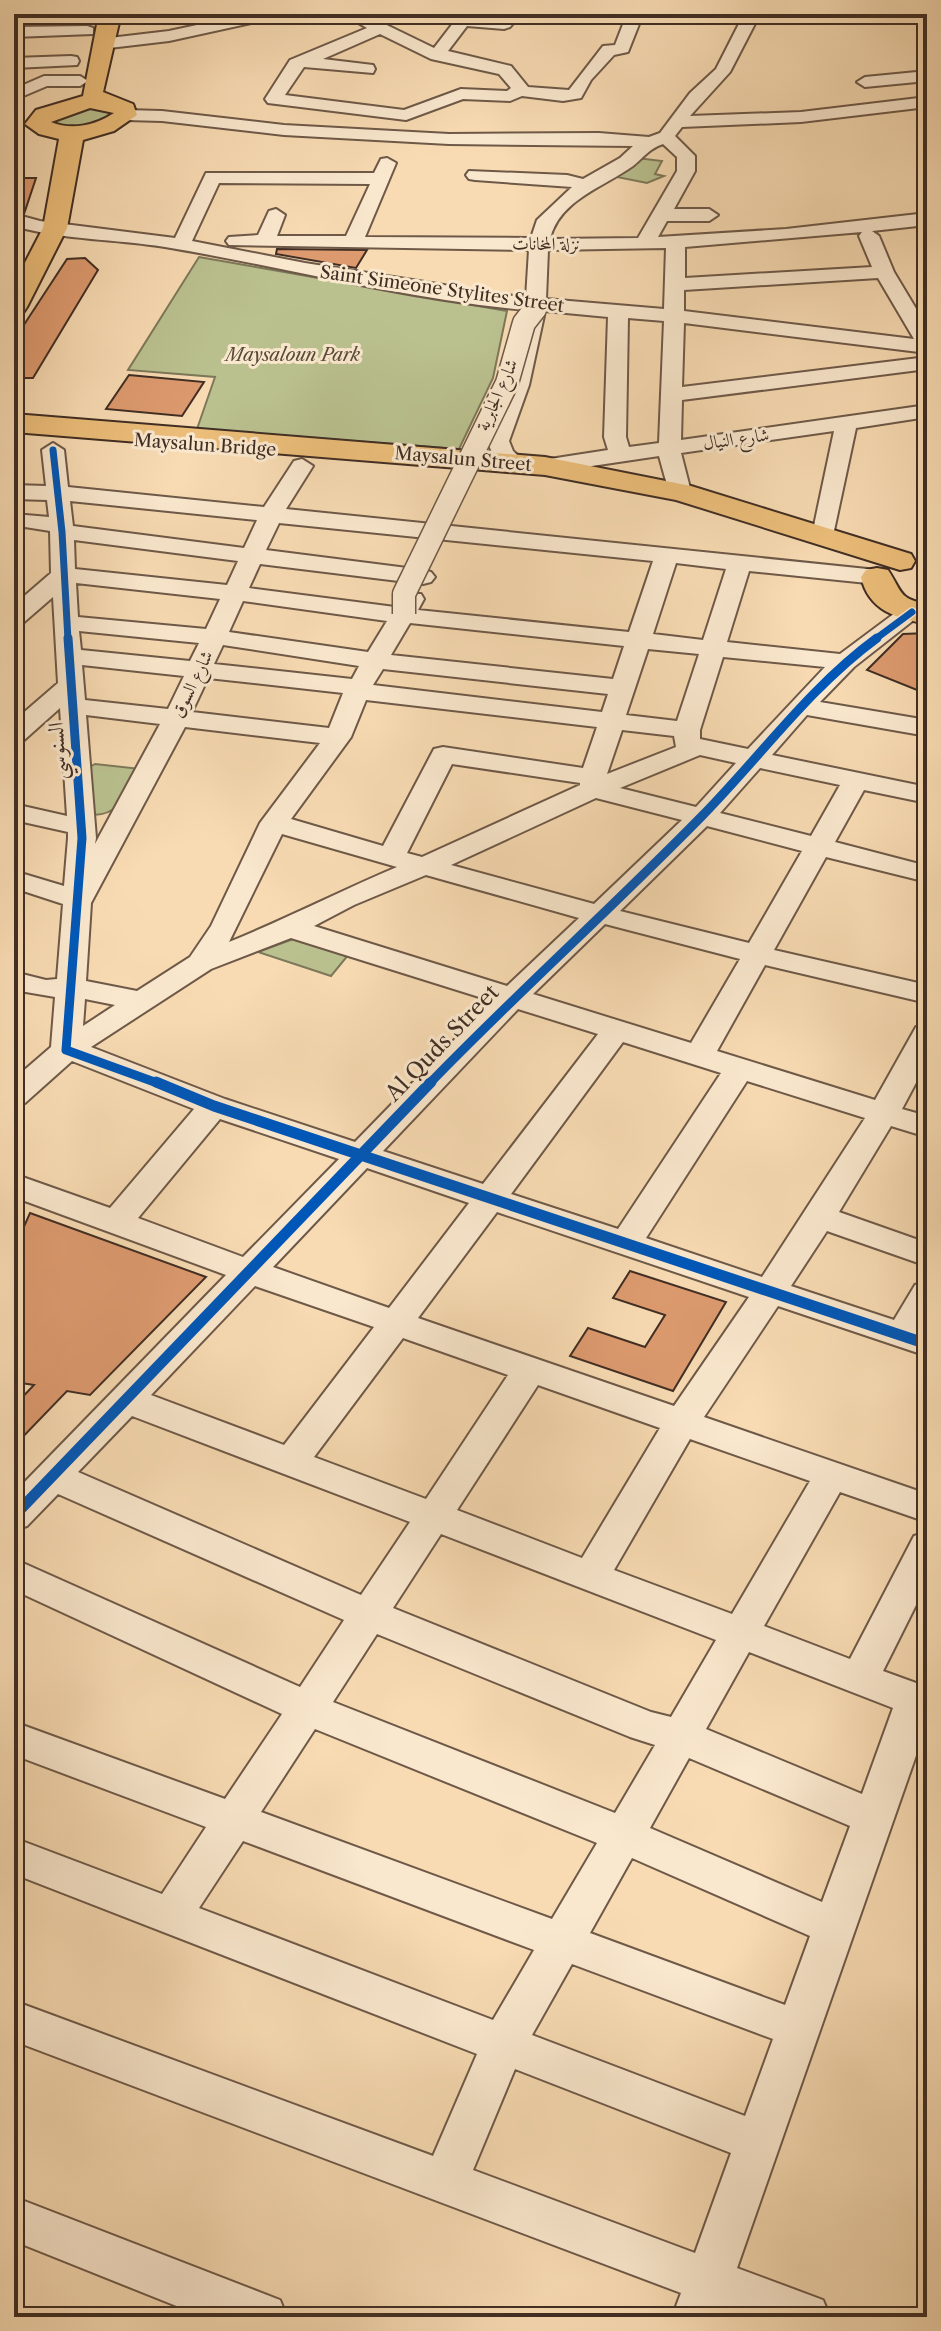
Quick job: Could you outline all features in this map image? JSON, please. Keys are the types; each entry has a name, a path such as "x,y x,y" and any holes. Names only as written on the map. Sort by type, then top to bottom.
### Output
{"main road":[{"path":"85,86 125,109 126,115 89,132 72,134 40,127 36,121 85,86 93,30 110,14"},
{"path":"85,86 92,93 93,30"},
{"path":"14,307 55,228 72,134"},
{"name":"Maysalun Street","path":"14,423 395,459 590,487 695,510 824,553 901,565"},
{"name":"Maysalun Bridge","path":"14,432 395,459"},
{"name":"Maysalun Bridge","path":"14,440 395,459"},
{"name":"Maysalun Street","path":"14,448 302,466 395,459 514,462 545,466 680,492 824,535 901,565"},
{"path":"901,565 879,593 898,607 920,613"}],"street":[{"path":"14,32 93,30 130,43 239,23 270,14"},
{"path":"351,14 437,55 505,70 521,89 563,96 575,94 584,78 609,50 622,49 635,14"},
{"path":"437,55 463,21 504,24 513,14"},
{"path":"514,462 503,454 498,441 518,385 536,307 539,244 544,224 586,185 626,162 664,133 722,72 752,14"},
{"path":"239,23 278,33"},
{"path":"381,28 296,64 274,99 406,115 461,94 510,96 521,89"},
{"path":"303,62 367,69"},
{"path":"14,63 85,86"},
{"path":"865,82 927,76"},
{"path":"14,95 44,81 85,86"},
{"path":"126,115 162,116 284,130 449,139 599,138 919,107"},
{"path":"353,242 406,115"},
{"path":"645,243 686,171 686,156 664,133"},
{"path":"475,175 567,180 586,185"},
{"path":"173,241 212,177 381,179"},
{"path":"265,241 276,215"},
{"path":"659,215 709,215"},
{"name":"نزلة المخانات","path":"173,241 645,243 927,219"},
{"name":"Saint Simeone Stylites Street","path":"14,220 55,228 173,241 355,278 536,307 673,316 927,345"},
{"path":"843,228 869,236 927,239"},
{"path":"869,236 884,272 927,345"},
{"path":"676,241 670,448 680,492"},
{"path":"675,285 884,272"},
{"name":"شارع الجابرية","path":"404,614 404,594 507,383 524,323 536,307"},
{"path":"618,311 615,437 620,455"},
{"path":"849,337 924,412"},
{"path":"672,395 927,363"},
{"name":"شارع النيال","path":"545,466 924,412"},
{"path":"824,535 846,424"},
{"name":"السنوسي","path":"53,450 62,529 81,827 79,900 66,1050"},
{"name":"شارع السوق","path":"79,900 176,719 255,556 271,515 302,466"},
{"path":"201,963 225,926 274,823 338,737 358,689 404,614 473,471"},
{"path":"14,492 58,493 666,557 740,563 901,565"},
{"path":"14,524 21,519 62,529 423,577"},
{"path":"593,783 621,688 666,557"},
{"path":"693,738 712,648 740,563"},
{"path":"14,618 63,575 236,593 334,608 845,662"},
{"name":"Al Quds Street","path":"14,1516 512,998 703,815 845,662 920,613"},
{"path":"68,623 216,637 377,661 621,688"},
{"path":"71,656 612,720 693,738 752,760 927,795"},
{"path":"14,735 72,696 176,719 338,737"},
{"path":"801,706 927,728"},
{"path":"14,1096 66,1050 201,963 290,928 344,899 422,867 693,738"},
{"path":"391,858 443,755 593,783 927,874"},
{"path":"699,1056 855,782"},
{"path":"14,812 81,827"},
{"path":"274,823 422,867 754,955 927,994"},
{"path":"14,879 79,900"},
{"path":"290,928 927,1127"},
{"path":"14,981 46,989 71,987 144,1002"},
{"path":"290,1463 617,1030"},
{"path":"591,1576 683,1421 820,1217 884,1113 927,1034"},
{"path":"66,1050 105,1060 132,1075 214,1106 914,1340 927,1293"},
{"path":"625,1244 739,1069"},
{"path":"116,1223 214,1106"},
{"path":"14,1185 251,1272 927,1508"},
{"path":"820,1217 927,1255"},
{"path":"172,1914 531,1368"},
{"path":"127,1400 921,1702 873,1817 702,2299"},
{"path":"445,2182 503,2044 833,1473"},
{"path":"52,1476 370,1615 644,1726 680,1736 873,1817"},
{"path":"860,1678 927,1546"},
{"path":"14,1574 309,1709 623,1835 834,1927"},
{"path":"14,1738 798,2029"},
{"path":"14,1856 172,1914 757,2142"},
{"path":"14,2021 445,2182 702,2299 806,2317"},
{"path":"14,2219 263,2317"}],"green space":[{"path":"89,106 122,112 86,129 54,125 59,118"},
{"path":"637,158 662,161 655,174 664,176 647,183 612,176"},
{"name":"Maysaloun Park","path":"199,257 507,311 493,378 459,449 197,429 215,377 128,370"},
{"path":"95,764 141,769 121,802 107,813 98,815 88,814 86,769"},
{"path":"296,938 349,954 331,976 258,952"}],"building":[{"path":"14,178 36,178 24,214 14,211"},
{"path":"277,249 367,250 356,268 276,254"},
{"path":"85,258 98,270 33,378 14,378 14,340 67,259"},
{"path":"129,375 204,382 182,416 106,409"},
{"path":"927,633 927,694 867,670 903,634"},
{"path":"30,1213 206,1277 90,1395 67,1391 14,1446 14,1406 34,1385 14,1382 14,1249"},
{"path":"630,1271 726,1302 673,1391 570,1356 588,1328 645,1347 665,1315 613,1298"}],"cycle path":[{"path":"53,450 62,532 82,838 66,1050 122,1068 214,1106 927,1344"},
{"path":"14,1516 512,998 703,815 801,706 845,662 912,612"}]}
